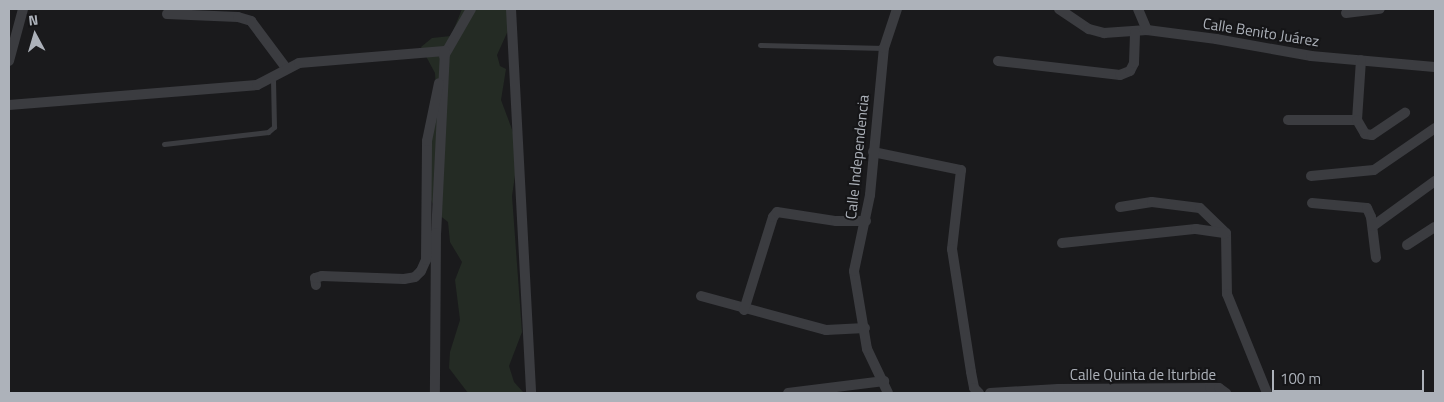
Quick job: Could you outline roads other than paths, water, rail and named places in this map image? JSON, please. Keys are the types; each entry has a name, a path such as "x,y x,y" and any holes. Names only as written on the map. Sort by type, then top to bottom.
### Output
{"street":[{"path":"9,61 23,9"},
{"path":"316,285 315,278 322,276 404,279 415,277 421,271 426,260 426,141 445,51 471,9"},
{"path":"511,9 531,393"},
{"name":"Calle Independencia","path":"888,393 884,381 867,349 854,271 866,221 884,48 897,9"},
{"name":"Calle Benito Juárez","path":"1059,9 1089,29 1104,33 1135,33 1147,30 1216,39 1311,56 1435,67"},
{"path":"1138,9 1147,30"},
{"path":"1346,13 1380,9"},
{"path":"167,14 238,17 251,21 286,68"},
{"path":"998,61 1120,75 1130,71 1134,63 1135,33"},
{"path":"9,105 257,85 273,78 286,68 299,63 445,51"},
{"path":"435,393 436,233 445,51"},
{"path":"1361,60 1357,120 1365,134 1372,135 1405,113"},
{"path":"1288,120 1357,120"},
{"path":"1311,176 1374,170 1435,128"},
{"path":"873,152 961,170 952,249 971,372 979,393"},
{"path":"1373,226 1435,181"},
{"path":"1120,206 1152,202 1200,208 1226,233 1227,294 1267,393"},
{"path":"1312,203 1367,208 1373,226 1376,258"},
{"path":"744,310 773,217 777,212 836,221 866,221"},
{"path":"1408,245 1435,226"},
{"path":"1062,243 1196,229 1226,233"},
{"path":"701,296 744,310 826,330 865,328"},
{"path":"788,393 884,381"},
{"name":"Calle Quinta de Iturbide","path":"990,393 1058,389 1210,388 1219,388 1226,393"}],"lane":[{"path":"760,45 884,48"},
{"path":"164,144 268,132 274,127 273,78"}]}
